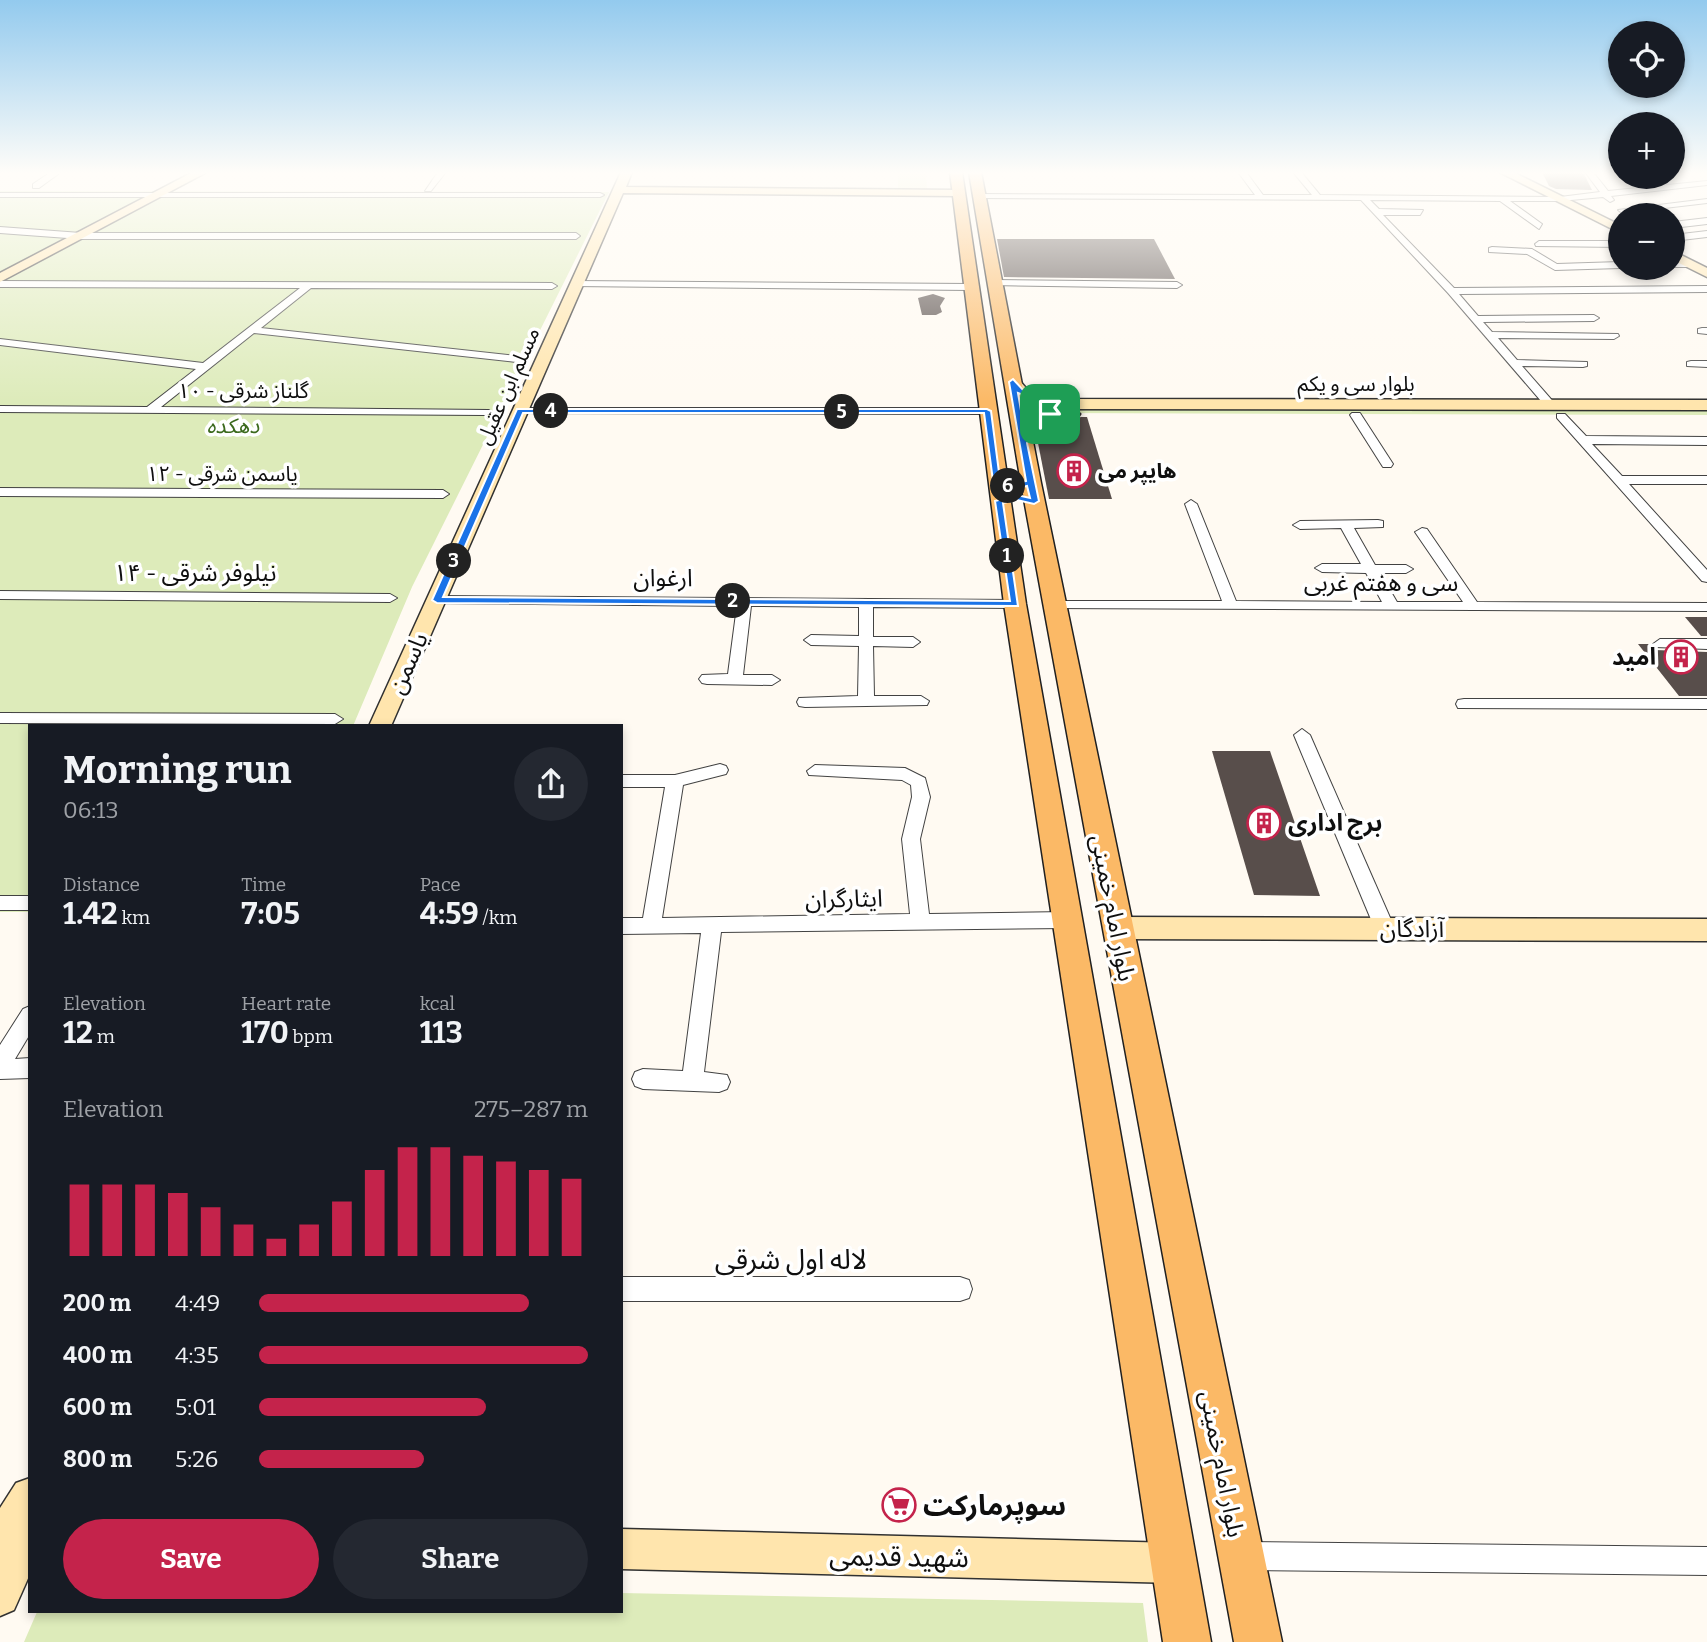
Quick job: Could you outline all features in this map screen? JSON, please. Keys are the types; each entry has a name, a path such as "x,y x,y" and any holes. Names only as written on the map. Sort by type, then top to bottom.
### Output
{"main road":[{"name":"بلوار امام خمینی","path":"976,249 982,285 987,411 1015,604 1187,1642"},
{"name":"بلوار امام خمینی","path":"982,285 1013,382 1032,492 1258,1642"},
{"path":"998,491 1017,497 1032,492"}],"street":[{"path":"0,278 56,249"},
{"name":"مسلم ابن عقیل","path":"437,600 592,249"},
{"path":"1411,249 1707,578"},
{"path":"1492,250 1529,251 1552,266 1608,268"},
{"path":"1685,261 1707,272"},
{"path":"1685,264 1691,264"},
{"path":"1634,282 1645,290"},
{"path":"0,284 552,286"},
{"path":"576,284 1177,285"},
{"path":"150,410 308,286"},
{"path":"1451,291 1707,289"},
{"path":"1475,319 1594,318"},
{"path":"254,330 516,359"},
{"path":"1489,335 1614,335"},
{"path":"0,342 206,367"},
{"path":"1513,363 1583,364"},
{"path":"1691,364 1707,364"},
{"name":"بلوار سی و یکم","path":"1013,382 1021,391 1050,409 1356,415 1707,405"},
{"name":"گلناز شرقی - ۱۰","path":"0,409 485,412"},
{"path":"1024,443 1050,409"},
{"name":"بلوار سی و یکم","path":"1050,409 1556,411 1707,417"},
{"path":"520,411 987,411"},
{"path":"1356,415 1387,464"},
{"path":"1583,440 1707,441"},
{"path":"1620,480 1707,480"},
{"name":"یاسمن شرقی - ۱۲","path":"0,492 443,494"},
{"path":"1191,504 1231,606"},
{"path":"1345,524 1392,606"},
{"path":"1300,525 1378,524"},
{"path":"1422,532 1473,606"},
{"path":"1322,568 1406,569"},
{"name":"نیلوفر شرقی - ۱۴","path":"0,595 390,598"},
{"name":"ارغوان","path":"437,600 1015,604"},
{"name":"یاسمن","path":"381,724 437,600"},
{"path":"735,679 745,601"},
{"path":"866,602 866,701"},
{"name":"سی و هفتم غربی","path":"1055,605 1707,607"},
{"path":"811,640 913,642"},
{"path":"1660,643 1707,644"},
{"path":"707,679 772,680"},
{"path":"806,702 922,701"},
{"path":"1464,704 1707,704"},
{"path":"0,718 335,719"},
{"path":"1302,735 1385,929"},
{"path":"623,781 675,781 720,771"},
{"path":"815,771 905,774 919,782 921,797 911,839 920,922"},
{"path":"650,926 675,781"},
{"path":"0,903 28,903"},
{"name":"ایثارگران","path":"623,926 1067,920"},
{"path":"692,1081 712,925"},
{"name":"آزادگان","path":"1117,928 1707,930"},
{"path":"28,1018 0,1067 28,1068"},
{"path":"643,1079 719,1082"},
{"name":"لاله اول شرقی","path":"623,1289 960,1289"},
{"path":"0,1596 17,1529"},
{"name":"شهید قدیمی","path":"623,1549 1176,1563"},
{"path":"1240,1556 1707,1561"}],"green space":[{"name":"دهکده","path":"0,249 581,249 412,587 354,724 28,724 28,912 0,912"},
{"path":"1047,406 1707,407 1707,415 1050,413 1043,409"},
{"path":"623,1593 1143,1603 1148,1642 24,1642 37,1613 623,1613"}],"building":[{"path":"999,249 1159,249 1175,279 1004,277"},
{"path":"933,294 945,298 940,306 942,312 922,315 918,298"},
{"name":"هایپر می","path":"1087,417 1112,499 1049,499 1038,443 1040,436 1051,427"},
{"path":"1685,617 1707,617 1707,636 1701,636"},
{"path":"1638,644 1650,644 1655,650 1707,652 1707,696 1679,696"},
{"name":"برج اداری","path":"1212,751 1270,751 1320,896 1254,895"}],"place":[{"name":"هایپر می","path":"1074,471"},
{"name":"امید","path":"1681,657"},
{"name":"برج اداری","path":"1264,823"},
{"name":"سوپرمارکت","path":"899,1505"}],"route":[{"path":"1050,414 1036,424 1024,443 1034,501 1017,497 999,501 1015,604 437,600 520,411 987,411 997,481 1013,487 1022,486 1031,483 1018,418 1013,382 1021,391 1051,404 1040,409 1050,414"}]}
